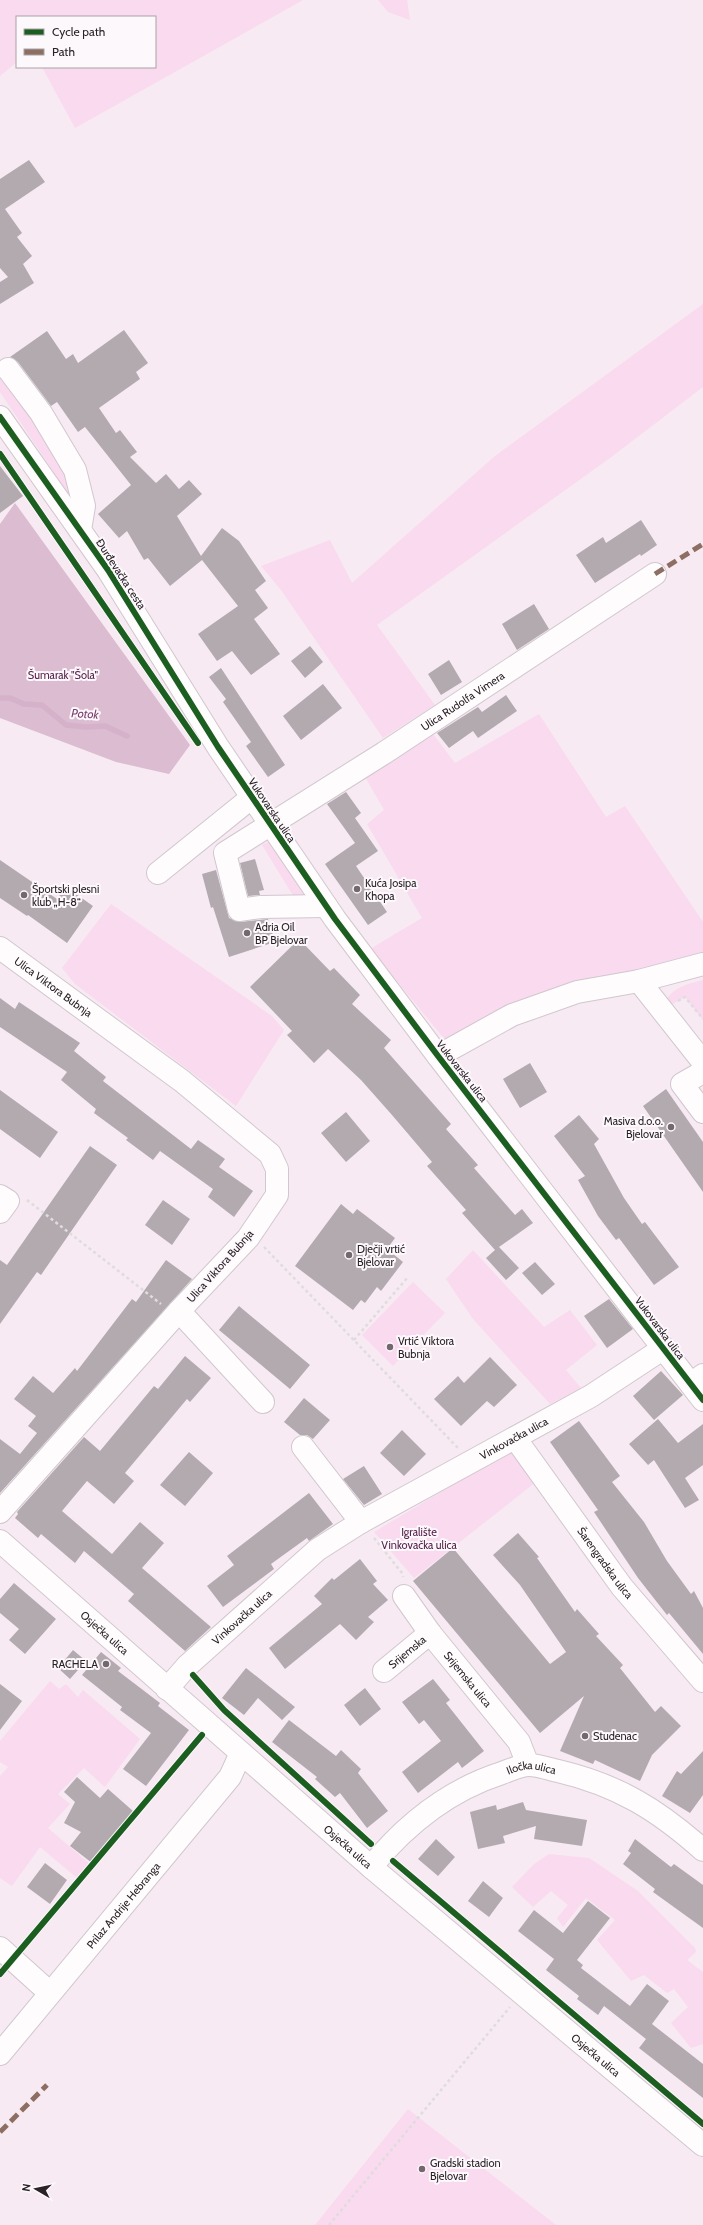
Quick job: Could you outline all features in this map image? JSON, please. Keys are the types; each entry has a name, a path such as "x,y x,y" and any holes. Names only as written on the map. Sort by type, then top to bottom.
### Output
{"street":[{"path":"8,370 42,413 75,470 84,506 80,530"},
{"name":"Đurđevačka cesta","path":"0,418 108,570 218,747"},
{"name":"Ulica Rudolfa Vimera","path":"326,906 261,907 239,910 225,853 270,826 655,574"},
{"name":"Vukovarska ulica","path":"218,747 270,826 326,906 438,1056 664,1348 699,1386"},
{"path":"158,873 252,798"},
{"name":"Ulica Viktora Bubnja","path":"0,948 182,1081 270,1154 277,1170 277,1195 252,1233 177,1313 0,1512"},
{"path":"438,1056 526,1010 592,988 639,981 703,964"},
{"path":"639,981 703,1062"},
{"path":"703,1072 682,1084 703,1112"},
{"path":"177,1313 263,1402"},
{"name":"Vinkovačka ulica","path":"167,1689 187,1666 317,1550 361,1522 591,1396 664,1348"},
{"name":"Šarengradska ulica","path":"515,1438 622,1587 703,1681"},
{"path":"303,1446 361,1522"},
{"name":"Osječka ulica","path":"0,1541 167,1689 211,1724 241,1753 371,1867 703,2145"},
{"name":"Srijemska ulica","path":"404,1596 430,1633 519,1742 528,1765"},
{"name":"Srijemska","path":"384,1671 430,1633"},
{"name":"Prilaz Andrije Hebranga","path":"0,2054 230,1777 241,1753"},
{"name":"Iločka ulica","path":"371,1867 382,1853 420,1817 452,1794 485,1778 528,1765 603,1784 641,1802 678,1828 703,1850"},
{"path":"0,1948 50,1993"}],"path":[{"path":"662,1011 684,997 703,1019"},
{"path":"3,1203 23,1198 177,1313"},
{"path":"252,1233 460,1450"},
{"path":"354,1340 408,1277"},
{"path":"361,1522 402,1573 404,1596"},
{"path":"329,2225 522,1993"}],"green space":[{"path":"0,0 303,0 75,128 43,68 156,68 156,16 16,16 16,63 0,76"},
{"path":"378,0 407,0 410,20 388,12"},
{"path":"703,304 703,387 610,458 377,625 435,705 383,738 281,590 261,566 330,540 352,583 495,456"},
{"path":"0,371 60,461 75,504 0,392"},
{"name":"Šumarak \"Šola\"","path":"15,503 190,745 169,774 116,762 0,718 0,524"},
{"path":"539,714 606,817 625,806 703,922 703,964 639,981 452,1048 370,949 422,918 367,824 384,810 360,768 426,725 455,763"},
{"path":"268,842 274,844 304,889 303,895 297,902 262,845"},
{"path":"111,904 272,1016 284,1030 236,1106 75,984 62,968"},
{"path":"703,980 703,1020 685,997 669,1006 665,1001 672,992 677,989"},
{"path":"473,1250 544,1327 570,1310 597,1345 566,1370 581,1388 550,1404 473,1319 446,1279"},
{"path":"413,1282 445,1313 393,1366 362,1335"},
{"name":"Igralište Vinkovačka ulica","path":"513,1449 536,1482 414,1578 374,1532"},
{"path":"50,1681 59,1689 66,1684 78,1697 83,1690 140,1739 105,1787 84,1768 58,1794 70,1804 48,1828 90,1864 77,1878 40,1847 12,1886 0,1878 0,1776 8,1767 0,1762 0,1741"},
{"path":"549,1854 589,1858 638,1891 695,1948 696,1952 687,1960 703,1972 703,2044 691,2048 671,2023 688,2007 674,1989 667,1993 644,1975 631,1981 597,1940 615,1920 586,1898 563,1927 557,1918 568,1905 551,1891 533,1907 512,1887 534,1864"},
{"name":"Gradski stadion Bjelovar","path":"408,2109 556,2225 315,2225"}],"building":[{"path":"29,160 45,182 5,209 22,233 17,237 32,256 23,264 34,283 0,304 0,282 8,277 0,268 0,179"},
{"path":"124,330 148,363 136,372 140,379 99,408 116,433 120,430 137,452 130,457 156,483 166,474 179,489 189,480 202,494 177,516 201,556 222,528 239,541 266,581 255,590 268,608 254,619 280,654 251,675 232,651 217,661 198,634 238,606 202,560 170,586 148,558 144,560 127,531 119,538 98,514 131,485 85,427 78,432 57,402 51,406 18,362 10,357 47,331 66,359 73,354 78,363"},
{"path":"0,466 23,496 0,513"},
{"path":"641,520 657,545 641,556 640,554 595,583 576,555 603,537 606,543"},
{"path":"534,604 549,629 517,650 502,624"},
{"path":"310,646 323,662 305,678 291,661"},
{"path":"449,660 462,682 441,695 428,674"},
{"path":"221,668 285,765 268,777 246,746 251,742 223,702 226,699 209,677"},
{"path":"323,684 342,708 301,740 283,716"},
{"path":"506,695 517,711 478,738 473,731 449,748 437,733 478,707 482,712"},
{"name":"Kuća Josipa Khopa","path":"346,792 361,813 355,818 378,851 356,866 387,912 368,925 325,864 355,843 327,804"},
{"path":"255,859 264,890 259,891 260,895 248,896 240,863"},
{"path":"0,860 57,899 66,887 93,906 67,943 28,915 27,916 0,898"},
{"name":"Adria Oil BP Bjelovar","path":"216,870 229,918 240,922 268,919 275,942 229,957 213,907 211,908 202,874"},
{"path":"299,939 330,971 334,968 360,995 352,1004 391,1040 384,1048 451,1124 446,1129 478,1165 474,1168 515,1215 522,1209 533,1223 499,1247 519,1268 506,1280 486,1258 495,1250 462,1213 466,1210 427,1166 432,1162 392,1115 361,1080 328,1049 314,1063 287,1035 292,1031 250,987"},
{"path":"0,998 15,1009 19,1002 80,1043 74,1051 106,1077 103,1081 191,1149 198,1140 225,1159 219,1167 253,1191 234,1217 208,1197 213,1189 160,1151 153,1160 126,1140 128,1138 94,1113 96,1109 61,1080 67,1072 0,1027"},
{"path":"530,1063 547,1092 520,1108 503,1079"},
{"path":"666,1089 703,1142 703,1192 643,1106"},
{"path":"0,1090 58,1132 40,1158 0,1129"},
{"path":"346,1112 370,1141 346,1162 321,1133"},
{"path":"579,1115 599,1139 594,1144 624,1198 642,1224 645,1222 679,1267 654,1285 619,1238 616,1240 598,1216 578,1180 585,1176 554,1136"},
{"path":"90,1146 117,1165 41,1275 37,1272 0,1324 0,1260 7,1265"},
{"path":"163,1200 190,1219 172,1245 145,1225"},
{"name":"Dječji vrtić Bjelovar","path":"341,1204 353,1214 357,1209 395,1238 387,1249 403,1262 381,1291 377,1287 365,1303 361,1300 353,1310 295,1266"},
{"path":"166,1260 192,1279 0,1493 0,1439 20,1454 37,1433 28,1426 36,1416 14,1399 33,1376 53,1393 75,1368 77,1371 132,1299 136,1302"},
{"path":"535,1262 555,1284 542,1295 522,1273"},
{"path":"609,1299 633,1329 607,1348 584,1316"},
{"path":"239,1306 310,1365 290,1389 219,1330"},
{"path":"185,1356 211,1378 190,1402 187,1399 125,1473 134,1481 114,1504 87,1481 62,1511 112,1554 140,1522 164,1543 142,1568 211,1627 185,1651 128,1601 134,1594 84,1551 75,1563 41,1534 38,1538 15,1518 18,1514 17,1512 84,1437 100,1451 154,1386 158,1389"},
{"path":"490,1357 517,1385 494,1407 487,1401 461,1426 434,1399 458,1376 464,1383"},
{"path":"661,1371 683,1395 654,1420 633,1396"},
{"path":"304,1398 330,1420 313,1439 307,1435 300,1435 284,1422"},
{"path":"658,1419 678,1443 703,1424 703,1465 685,1478 699,1500 685,1508 654,1460 648,1465 629,1444"},
{"path":"579,1421 620,1476 612,1482 644,1522 667,1561 691,1594 694,1591 703,1608 703,1654 669,1613 667,1615 638,1578 594,1512 598,1510 550,1442"},
{"path":"402,1430 426,1454 404,1476 380,1453"},
{"path":"189,1452 213,1473 185,1506 160,1485"},
{"path":"364,1466 382,1494 364,1505 343,1479"},
{"path":"309,1493 333,1524 309,1541 307,1538 271,1564 274,1569 223,1607 207,1586 234,1565 227,1556"},
{"path":"518,1533 539,1557 537,1558 575,1612 577,1609 599,1634 596,1636 623,1665 620,1668 655,1712 661,1706 681,1726 652,1755 640,1781 595,1760 593,1764 560,1751 584,1696 540,1733 413,1581 453,1548 550,1664 566,1652 520,1585 493,1555"},
{"path":"360,1559 377,1581 373,1584 388,1600 368,1617 374,1622 356,1640 340,1624 285,1669 269,1648 322,1604 314,1596 332,1578 334,1580"},
{"path":"14,1583 56,1619 25,1654 9,1640 19,1629 0,1613 0,1599"},
{"path":"73,1650 86,1661 70,1679 58,1668"},
{"path":"101,1652 121,1668 118,1671 160,1703 158,1706 189,1730 146,1786 123,1769 151,1733 120,1710 122,1707 82,1675"},
{"path":"246,1668 295,1707 282,1720 258,1698 244,1715 222,1698"},
{"path":"433,1679 450,1700 446,1703 484,1751 462,1768 458,1762 418,1793 402,1772 441,1741 424,1720 419,1724 402,1702"},
{"path":"0,1684 22,1701 0,1730"},
{"path":"365,1688 381,1709 360,1726 344,1705"},
{"path":"289,1720 336,1756 341,1750 361,1769 358,1773 388,1811 367,1828 340,1793 335,1797 315,1779 317,1777 272,1742"},
{"path":"703,1751 703,1795 690,1813 662,1796 677,1771 681,1774"},
{"path":"77,1777 100,1798 108,1789 133,1811 92,1863 70,1846 81,1832 64,1823 75,1802 64,1792"},
{"path":"523,1802 526,1810 587,1820 582,1846 534,1839 536,1826 503,1836 505,1843 478,1849 470,1812 496,1805 497,1810"},
{"path":"436,1839 455,1857 438,1876 418,1859"},
{"path":"635,1839 671,1867 674,1864 703,1885 703,1928 653,1892 655,1889 623,1864 631,1853 628,1851"},
{"path":"45,1863 67,1880 50,1904 27,1887"},
{"path":"483,1881 503,1898 489,1917 468,1901"},
{"path":"588,1901 610,1918 577,1960 583,1965 581,1968 630,2006 647,1984 669,2001 652,2024 703,2064 703,2098 639,2048 646,2039 604,2006 598,2015 577,1999 579,1996 546,1970 554,1959 518,1931 534,1910 563,1933"}],"waterway":[{"name":"Potok","path":"0,698 10,698 24,704 42,705 66,725 86,727 105,726 127,736"}],"marked path":[{"path":"655,574 703,544"},
{"path":"0,2132 47,2085"}],"cycle path":[{"path":"0,417 108,570 218,747 335,919 438,1056 703,1400"},
{"path":"0,454 198,743"},
{"path":"193,1675 224,1710 371,1844"},
{"path":"0,1974 202,1735"},
{"path":"393,1861 703,2124"}],"place":[{"name":"Kuća Josipa Khopa","path":"357,889"},
{"name":"Športski plesni klub „H-8“","path":"24,895"},
{"name":"Adria Oil BP Bjelovar","path":"247,933"},
{"name":"Masiva d.o.o. Bjelovar","path":"671,1127"},
{"name":"Dječji vrtić Bjelovar","path":"349,1255"},
{"name":"Vrtić Viktora Bubnja","path":"390,1347"},
{"name":"RACHELA","path":"106,1664"},
{"name":"Studenac","path":"585,1736"},
{"name":"Gradski stadion Bjelovar","path":"422,2169"}]}
